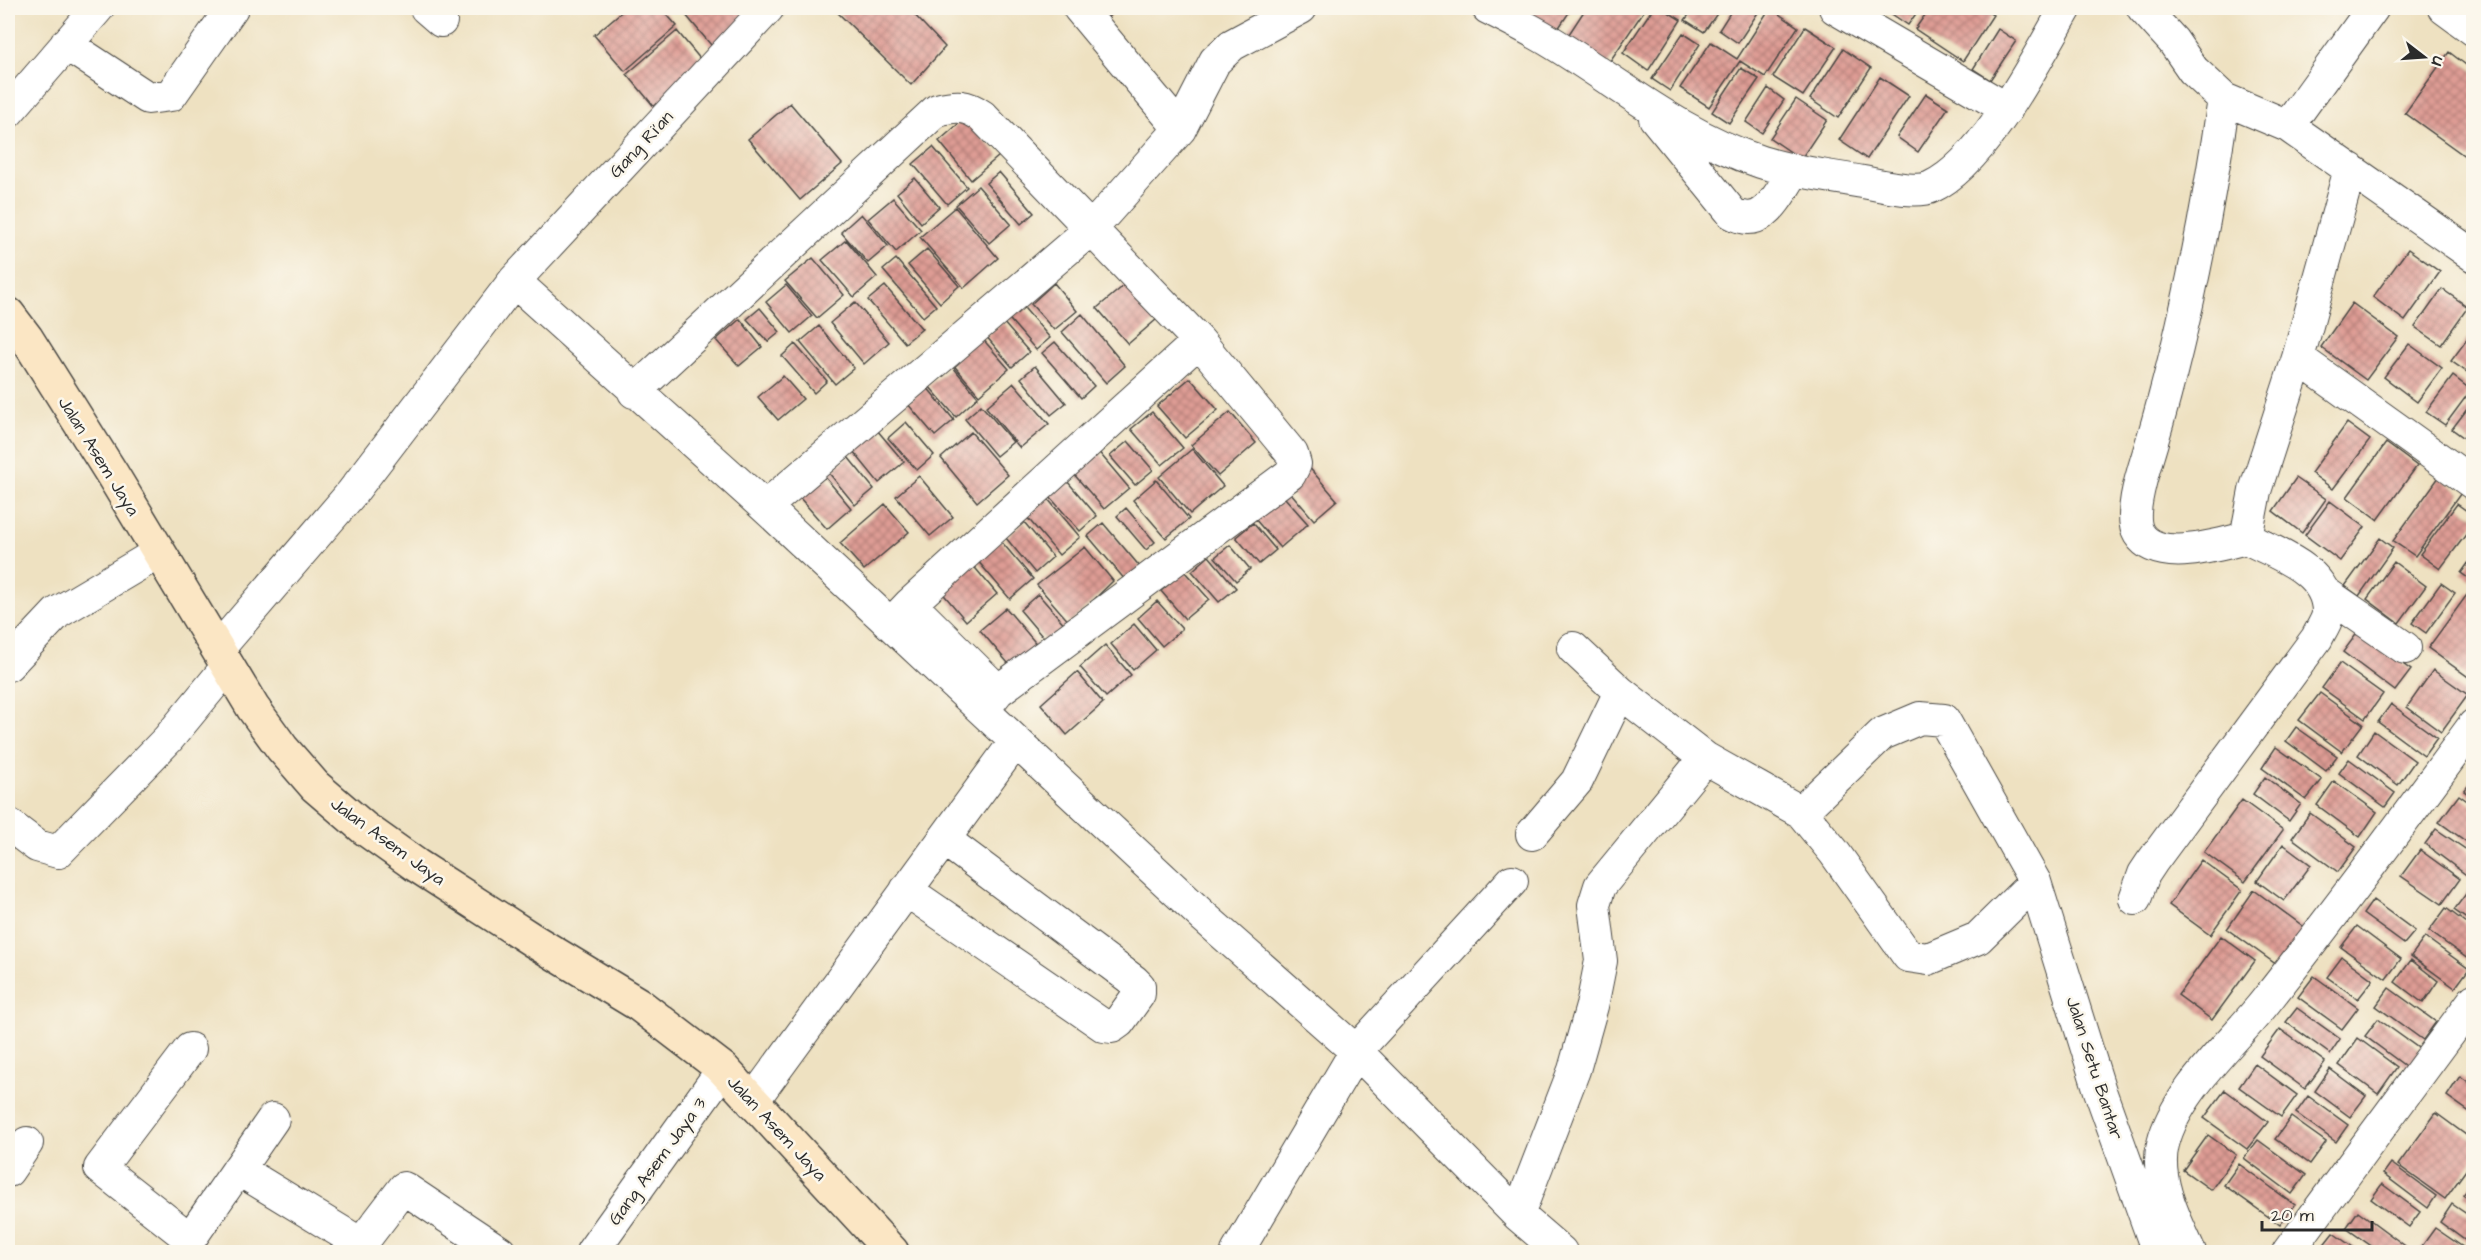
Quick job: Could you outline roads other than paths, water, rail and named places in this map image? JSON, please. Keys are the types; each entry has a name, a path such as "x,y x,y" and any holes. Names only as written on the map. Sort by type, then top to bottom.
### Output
{"main road":[{"name":"Jalan Asem Jaya","path":"8,314 27,339 253,708 282,748 315,786 364,828 534,941 638,1004 723,1070 892,1252"}],"street":[{"path":"8,112 98,8"},
{"path":"66,44 148,98 171,95 232,8"},
{"name":"Gang Ri'an","path":"8,824 37,846 58,852 168,739 223,658 514,281 768,8"},
{"path":"1079,8 1180,129"},
{"path":"765,507 1091,229 1180,129 1215,61 1232,45 1301,8"},
{"path":"1488,8 1548,40 1645,105 1692,132 1760,161 1795,170 1895,187 1929,189 1966,161 2007,109 2066,8"},
{"path":"1835,8 2007,109"},
{"path":"2143,8 2173,41 2193,70 2224,99 2288,126 2474,256"},
{"path":"2288,126 2373,8"},
{"path":"2444,8 2474,30"},
{"path":"2224,99 2207,216 2170,380 2140,483 2136,524 2139,533 2149,545 2164,551 2206,547 2246,538 2304,567 2324,592 2405,648"},
{"path":"634,392 938,110 956,105 967,106 982,116 1199,340 1292,454 1295,464 1290,474 990,700"},
{"path":"1645,105 1732,213 1743,219 1754,219 1764,214 1795,170"},
{"path":"2246,538 2255,491 2298,358 2350,169"},
{"path":"514,281 634,392 765,507 901,614 990,700 1015,742 1204,917 1356,1051 1518,1215 1561,1252"},
{"path":"901,614 1199,340"},
{"path":"2298,358 2474,484"},
{"path":"8,665 57,613 158,552"},
{"path":"2136,899 2144,874 2152,862 2317,638 2328,614 2324,592"},
{"path":"1573,648 1620,692 1705,758 1802,812 1834,852 1908,956 1928,959 1978,938 2035,882"},
{"path":"1532,834 1576,781 1620,692"},
{"name":"Jalan Setu Bantar","path":"1802,812 1882,734 1920,718 1944,720 2035,882 2100,1090 2158,1252"},
{"path":"2190,1252 2172,1211 2162,1176 2163,1144 2190,1090 2271,995 2375,861 2474,725"},
{"path":"752,1102 1015,742"},
{"path":"1518,1215 1574,1070 1592,1006 1601,961 1594,905 1600,886 1705,758"},
{"path":"906,890 1104,1026 1112,1027 1119,1022 1139,994 1138,986 1134,981 945,840"},
{"path":"1237,1252 1356,1051 1512,881"},
{"path":"2288,1252 2474,1000"},
{"path":"190,1049 100,1168 190,1239 273,1119"},
{"name":"Gang Asem Jaya 3","path":"592,1252 723,1070"},
{"path":"8,1171 27,1143"},
{"path":"238,1169 358,1248 404,1188 500,1252"}]}
